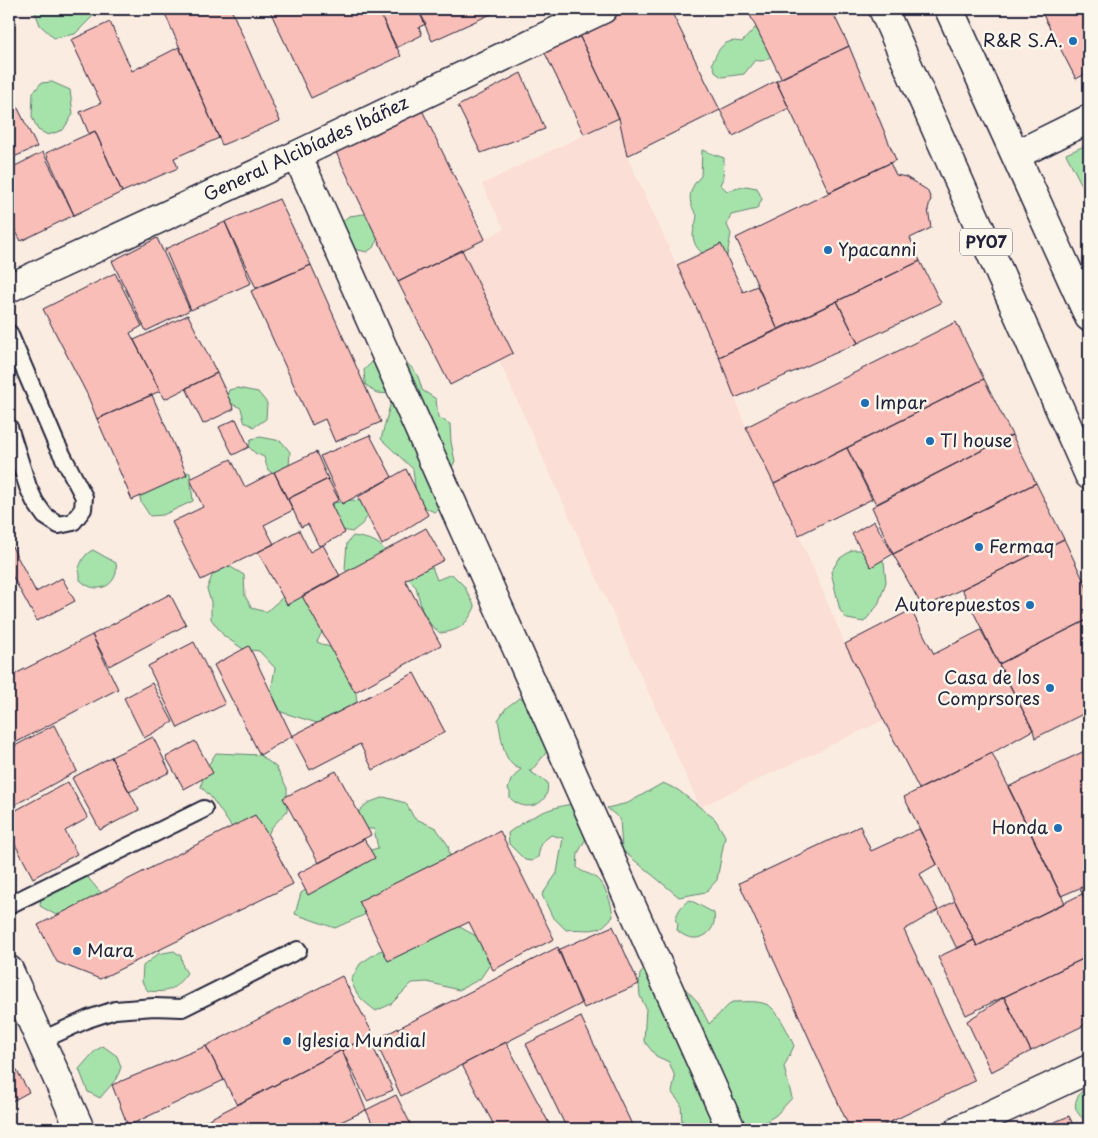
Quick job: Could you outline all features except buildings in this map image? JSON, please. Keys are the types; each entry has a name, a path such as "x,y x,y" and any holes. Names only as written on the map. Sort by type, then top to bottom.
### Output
{"main road":[{"name":"General Alcibíades Ibáñez","path":"9,288 297,155 603,9"},
{"name":"PY07","path":"883,9 1089,475"},
{"path":"956,11 1016,155 1089,318"},
{"path":"1016,155 1089,119"},
{"path":"297,155 731,1129"},
{"path":"9,970 80,1129"},
{"path":"960,1129 1089,1069"}],"lane":[{"path":"9,333 56,443 84,497 83,509 73,522 59,525 45,516 28,486 9,427"},
{"path":"9,905 204,810"},
{"path":"40,1041 88,1019 115,1010 154,1007 182,1008 298,950"}],"shaded area":[{"path":"619,118 627,156 719,357 746,427 799,535 845,644 884,720 700,807 499,360 513,353 462,250 504,229 482,184"}],"green space":[{"path":"34,9 96,9 93,16 75,34 54,38 40,25"},
{"path":"755,28 774,35 780,46 763,61 755,60 744,74 722,77 716,73 712,63 722,46 730,42 742,42"},
{"path":"52,82 70,90 73,114 63,130 48,135 38,130 32,117 33,93 41,83"},
{"path":"1089,144 1089,199 1066,154"},
{"path":"702,150 724,158 723,179 720,184 727,191 746,186 757,188 762,199 757,209 731,215 727,225 731,234 726,261 714,259 704,254 694,241 693,233 697,215 691,205 690,195 694,185 701,176"},
{"path":"364,214 375,221 381,228 375,246 367,252 354,249 340,223 349,216"},
{"path":"401,359 415,372 422,390 436,399 438,417 450,424 455,461 448,475 442,508 434,512 424,507 416,495 413,469 381,439 393,394 376,393 365,384 364,370 373,361"},
{"path":"237,388 258,392 267,403 266,419 254,427 244,421 241,408 232,404 226,398 229,390"},
{"path":"260,437 281,441 290,452 289,468 277,476 268,470 264,457 255,453 249,447 251,439"},
{"path":"148,462 190,473 193,501 163,515 150,516 141,502 135,472"},
{"path":"352,500 362,501 368,516 352,532 333,528 330,512 333,503"},
{"path":"353,536 369,539 377,543 387,554 349,575 345,569 347,543"},
{"path":"93,550 116,563 116,571 111,583 100,588 93,588 80,580 78,571 85,556"},
{"path":"852,550 867,550 884,562 886,582 878,605 864,622 847,619 840,610 831,572 839,559"},
{"path":"419,561 432,567 437,580 452,574 464,586 475,607 462,626 440,633 431,625 422,610 416,587 407,578"},
{"path":"229,566 244,575 245,596 252,608 266,612 283,597 305,594 322,632 317,642 339,651 353,667 357,702 317,723 281,712 271,691 275,668 259,651 243,649 224,636 211,619 211,602 207,589 213,573"},
{"path":"519,698 534,699 553,731 546,753 529,771 547,782 546,796 542,801 530,806 524,806 510,798 508,789 511,780 521,769 510,762 506,756 498,720 506,708"},
{"path":"216,753 260,755 276,767 287,788 287,811 271,828 268,835 234,830 215,802 201,787 204,772"},
{"path":"663,783 678,790 715,819 725,836 717,880 706,892 679,897 622,850 620,819 607,808 628,803"},
{"path":"384,797 406,803 414,818 436,828 448,845 451,864 384,906 335,928 295,914 301,893 367,851 378,848 374,829 362,829 358,823 359,811 368,803"},
{"path":"573,804 589,833 578,853 577,867 581,871 595,877 602,885 608,895 613,917 604,926 596,929 566,930 552,916 542,895 557,873 563,838 551,835 541,843 538,857 532,861 525,860 509,844 508,833 523,823 539,814 564,805"},
{"path":"80,860 89,879 101,893 98,905 78,914 56,915 40,906 43,879"},
{"path":"690,900 714,913 714,921 709,933 697,938 691,938 677,930 678,923 675,920 681,908"},
{"path":"447,920 476,936 486,945 493,960 480,979 459,990 427,982 412,983 391,1004 376,1011 361,998 351,980 360,964 379,951 402,948"},
{"path":"174,951 181,956 183,967 187,973 174,987 166,991 148,991 142,982 143,966 158,954"},
{"path":"649,964 680,983 698,1002 709,1024 732,1002 760,1002 768,1005 776,1012 794,1046 784,1067 792,1098 776,1115 755,1129 685,1129 682,1124 681,1104 672,1093 675,1077 669,1062 656,1056 644,1041 646,1008 640,996 639,984 640,974"},
{"path":"103,1046 117,1056 121,1067 117,1078 100,1098 88,1092 79,1069 95,1051"},
{"path":"1088,1084 1089,1124 1079,1114 1075,1105 1079,1095"}],"place":[{"name":"R&R S.A.","path":"1073,41"},
{"name":"Ypacanni","path":"828,250"},
{"name":"Impar","path":"865,403"},
{"name":"TI house","path":"930,441"},
{"name":"Fermaq","path":"979,547"},
{"name":"Autorepuestos","path":"1030,605"},
{"name":"Casa de los Comprsores","path":"1050,688"},
{"name":"Honda","path":"1058,828"},
{"name":"Mara","path":"77,951"},
{"name":"Iglesia Mundial","path":"287,1041"}]}
